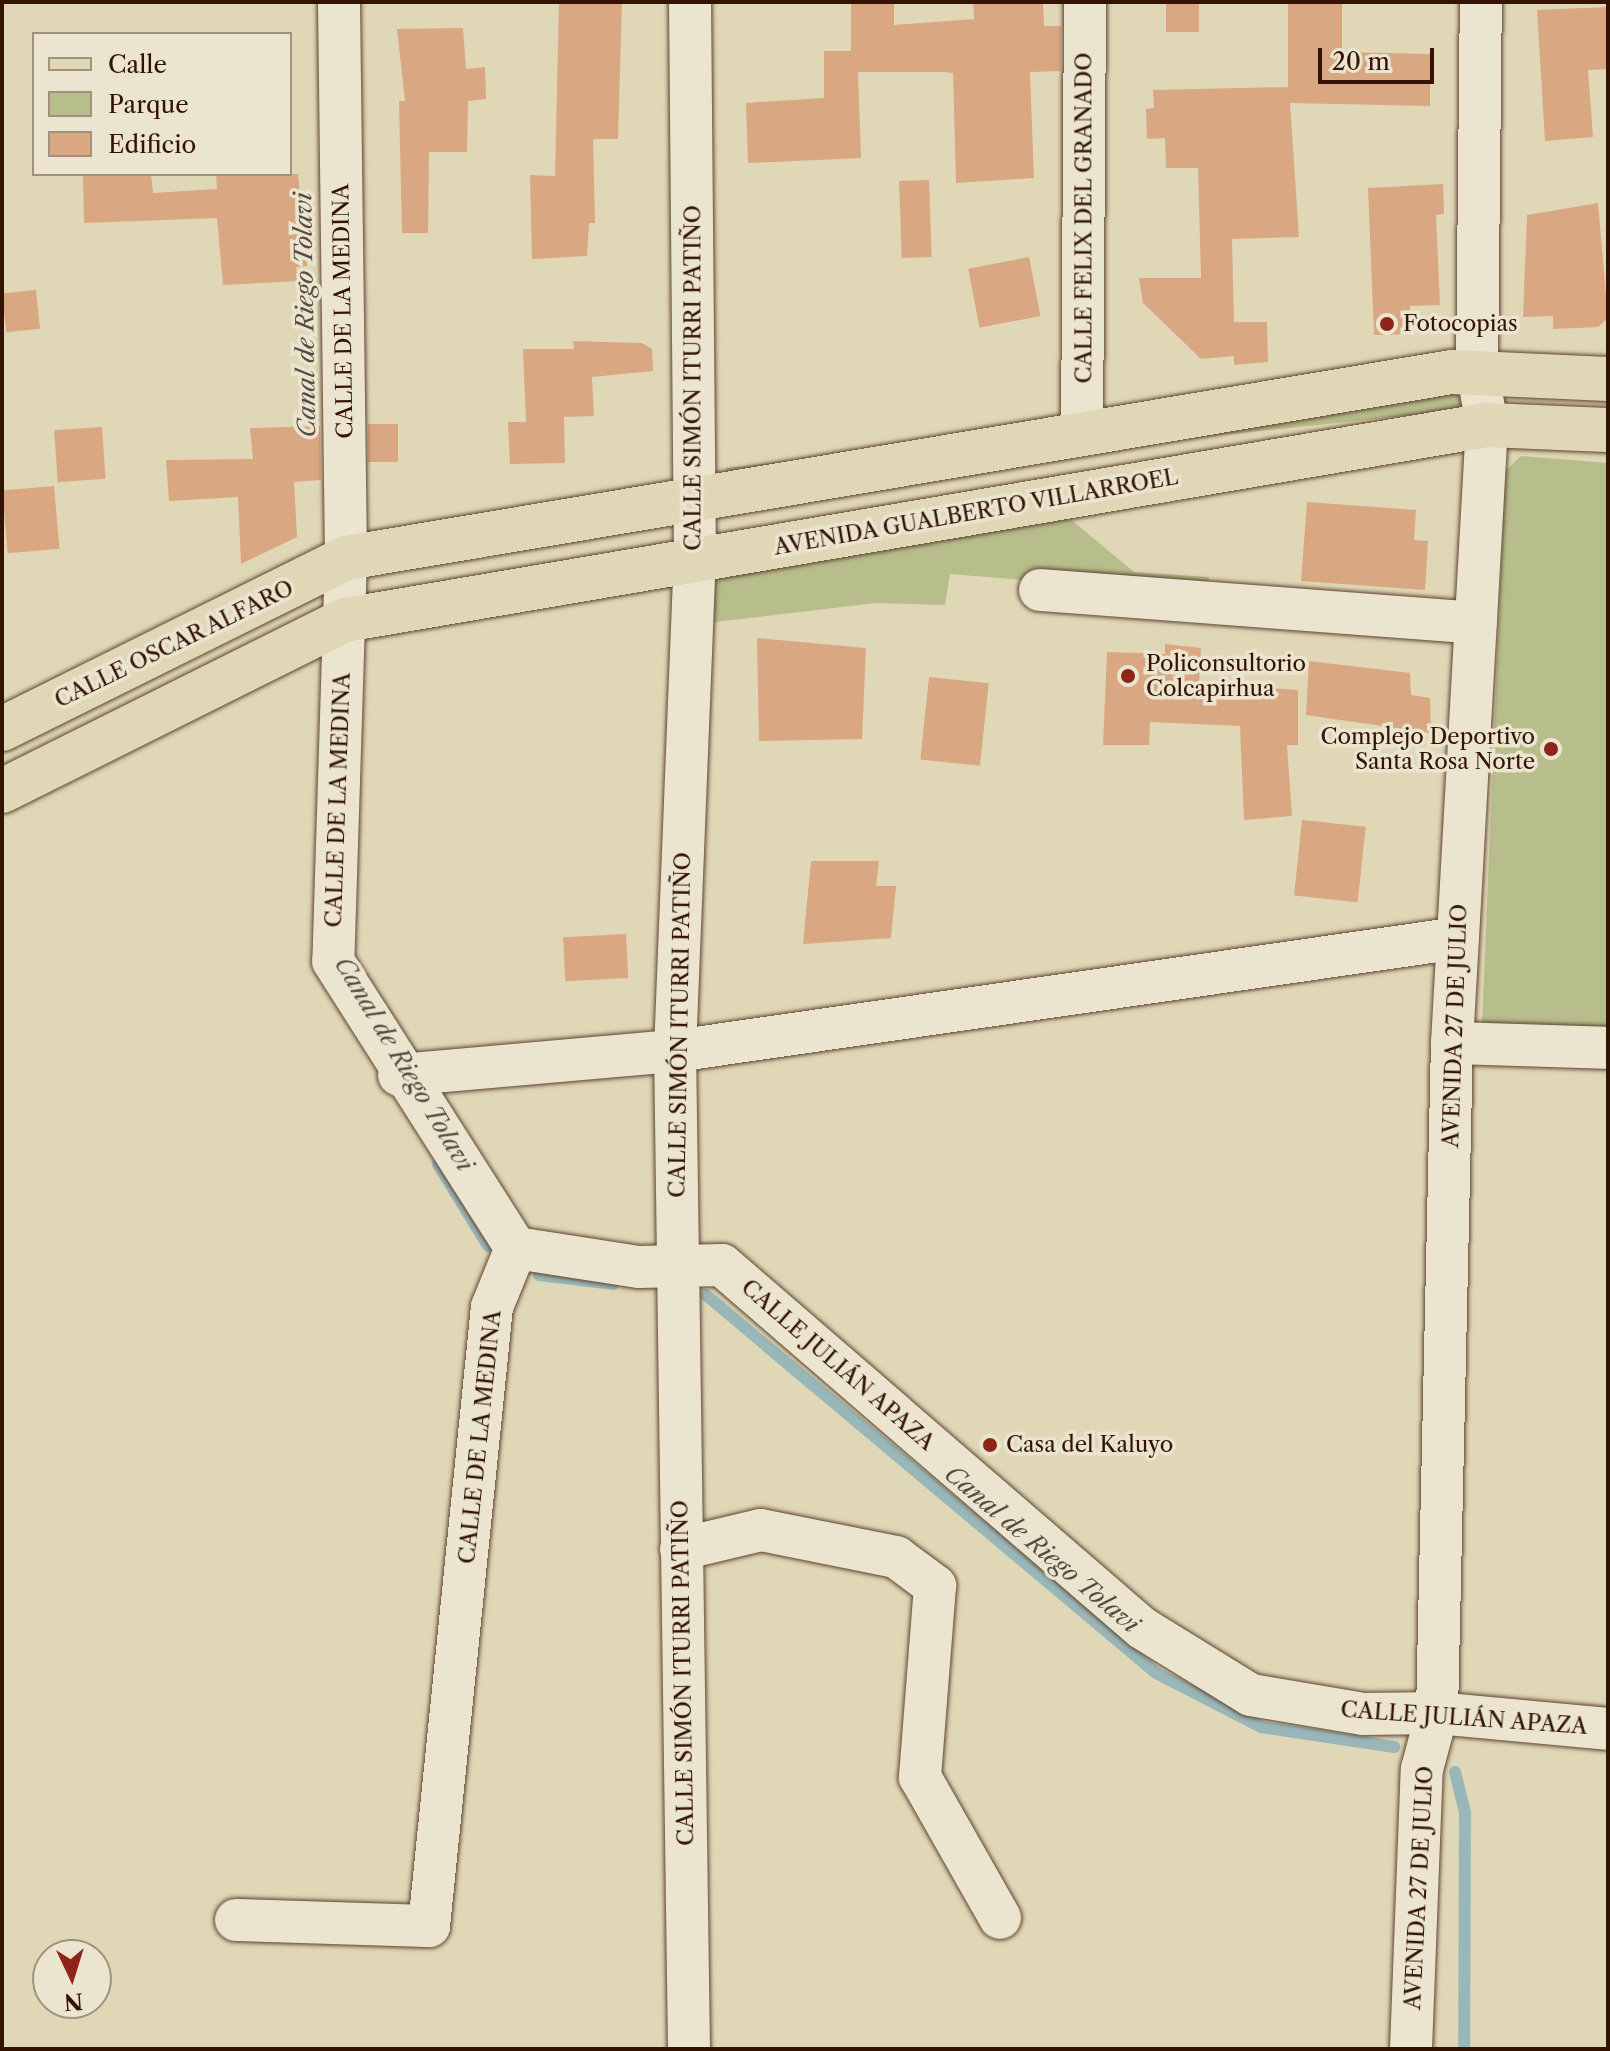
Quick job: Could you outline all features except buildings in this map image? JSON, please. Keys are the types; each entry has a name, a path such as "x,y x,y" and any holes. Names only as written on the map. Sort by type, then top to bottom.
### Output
{"main road":[{"path":"346,558 694,495 1477,369 1608,379"},
{"name":"AVENIDA GUALBERTO VILLARROEL","path":"345,620 1487,425 1608,430"},
{"name":"CALLE OSCAR ALFARO","path":"2,729 346,558"},
{"path":"2,791 345,620"}],"street":[{"name":"CALLE DE LA MEDINA","path":"236,1920 429,1926 492,1307 516,1248 399,1075 333,961 346,558 339,2"},
{"name":"CALLE SIMÓN ITURRI PATIÑO","path":"689,2049 675,1051 695,561 690,2"},
{"name":"CALLE FELIX DEL GRANADO","path":"1082,434 1085,2"},
{"name":"AVENIDA 27 DE JULIO","path":"1411,2049 1422,1769 1437,1713 1452,1043 1487,425 1477,369 1481,2"},
{"path":"1040,590 1239,602 1476,623"},
{"path":"399,1075 675,1051 1458,938"},
{"path":"1452,1043 1608,1048"},
{"name":"CALLE JULIÁN APAZA","path":"516,1248 639,1267 676,1263 722,1265 1142,1628 1251,1695 1363,1714 1437,1713 1608,1729"},
{"path":"681,1549 761,1530 896,1557 935,1586 920,1777 1000,1918"}],"green space":[{"path":"1459,391 1461,410 728,487 726,468"},
{"name":"Complejo Deportivo Santa Rosa Norte","path":"1521,456 1608,463 1608,1039 1482,1026 1505,471"},
{"path":"1069,518 1134,572 1209,577 1207,595 950,574 945,605 875,603 707,623 713,577"}],"waterway":[{"name":"Canal de Riego Tolavi","path":"438,1164 488,1246"},
{"name":"Canal de Riego Tolavi","path":"539,1275 613,1284"},
{"name":"Canal de Riego Tolavi","path":"706,1295 1156,1673 1261,1727 1395,1747"},
{"name":"Canal de Riego Tolavi","path":"1455,1772 1465,1812 1464,2049"}],"place":[{"name":"Fotocopias","path":"1387,324"},
{"name":"Policonsultorio Colcapirhua","path":"1128,676"},
{"name":"Complejo Deportivo Santa Rosa Norte","path":"1551,749"},
{"name":"Casa del Kaluyo","path":"990,1445"}]}
